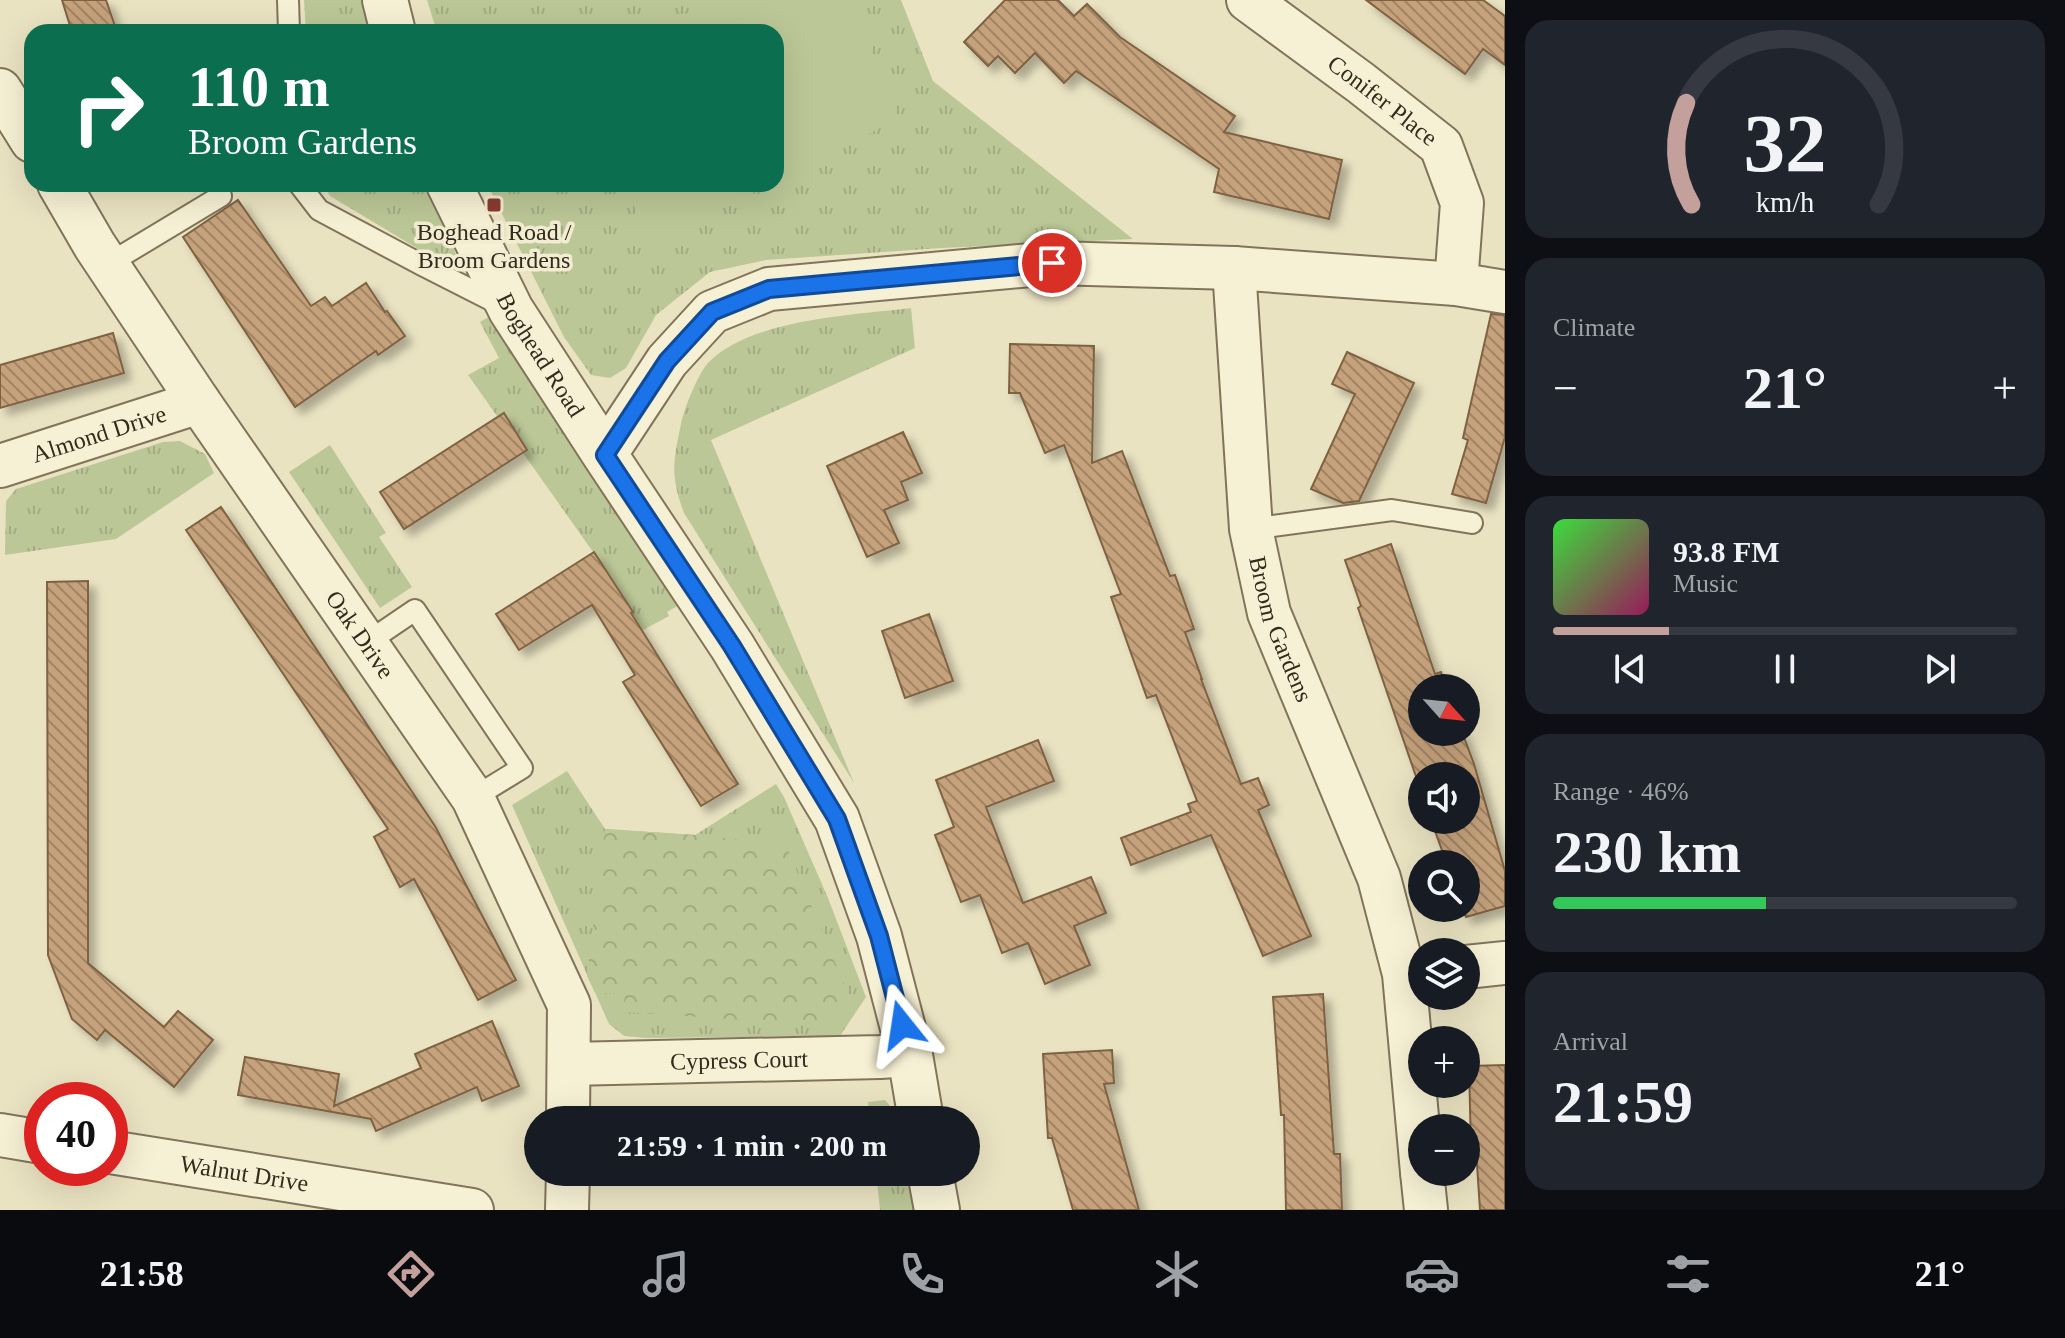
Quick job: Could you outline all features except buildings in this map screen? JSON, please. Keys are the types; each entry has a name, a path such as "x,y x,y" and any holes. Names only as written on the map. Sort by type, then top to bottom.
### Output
{"street":[{"path":"385,0 391,24"},
{"name":"Conifer Place","path":"1248,0 1441,146 1462,203 1456,284"},
{"path":"0,90 24,128"},
{"name":"Oak Drive","path":"64,192 199,402 473,798 569,1005 568,1106"},
{"name":"Boghead Road","path":"453,192 511,310 732,646 837,819 879,936 910,1055 919,1106"},
{"path":"605,455 667,361 712,312 769,289 1052,263 1234,268 1456,284 1505,292"},
{"name":"Broom Gardens","path":"1234,268 1251,529 1269,613 1379,878 1408,959"},
{"name":"Almond Drive","path":"0,466 199,402"},
{"path":"1480,966 1505,963"},
{"name":"Broom Gardens","path":"1415,1010 1419,1114"},
{"name":"Cypress Court","path":"569,1064 910,1055"},
{"path":"0,1135 24,1139"},
{"name":"Walnut Drive","path":"128,1155 472,1210"},
{"path":"567,1210 568,1186"},
{"path":"933,1186 937,1210"},
{"name":"Broom Gardens","path":"1423,1186 1426,1210"}],"lane":[{"path":"288,0 289,24"},
{"path":"305,192 319,210 511,310"},
{"path":"108,264 221,196"},
{"path":"1251,529 1392,510 1472,523"},
{"path":"365,644 415,610 522,768 473,798"}],"green space":[{"path":"304,0 363,0 370,24 306,24"},
{"path":"427,0 901,0 933,81 1133,239 766,260 710,272 656,315 626,368 610,378 591,375 564,337 491,192 784,192 784,24 434,24"},
{"path":"710,0 851,0 898,119 784,177 784,24 668,24"},
{"path":"328,192 431,192 457,257 425,253"},
{"path":"628,192 754,192 649,245"},
{"path":"911,308 915,348 711,440 854,783 684,513 676,488 675,459 682,418 696,383 708,363 726,348 776,328 833,317"},
{"path":"492,315 679,605 667,612 669,616 632,636 593,552 468,375 499,358 480,322"},
{"path":"180,441 205,454 214,473 116,539 5,555 6,501 16,489 163,442"},
{"path":"330,445 386,533 379,537 412,587 380,608 289,472"},
{"path":"567,771 605,829 695,835 776,784 828,898 866,997 840,1036 646,1038 624,1036 609,1024 512,805"},
{"path":"605,829 786,845 850,998 833,1026 623,1012 625,994 595,993 587,976"},
{"path":"885,1100 890,1106 868,1106 868,1102"},
{"path":"877,1186 913,1186 917,1210 880,1210"}],"place":[{"name":"Boghead Road / Broom Gardens","path":"494,205"}],"route":[{"path":"902,1025 879,936 837,819 732,646 605,455 667,361 712,312 769,289 1052,263"}]}
